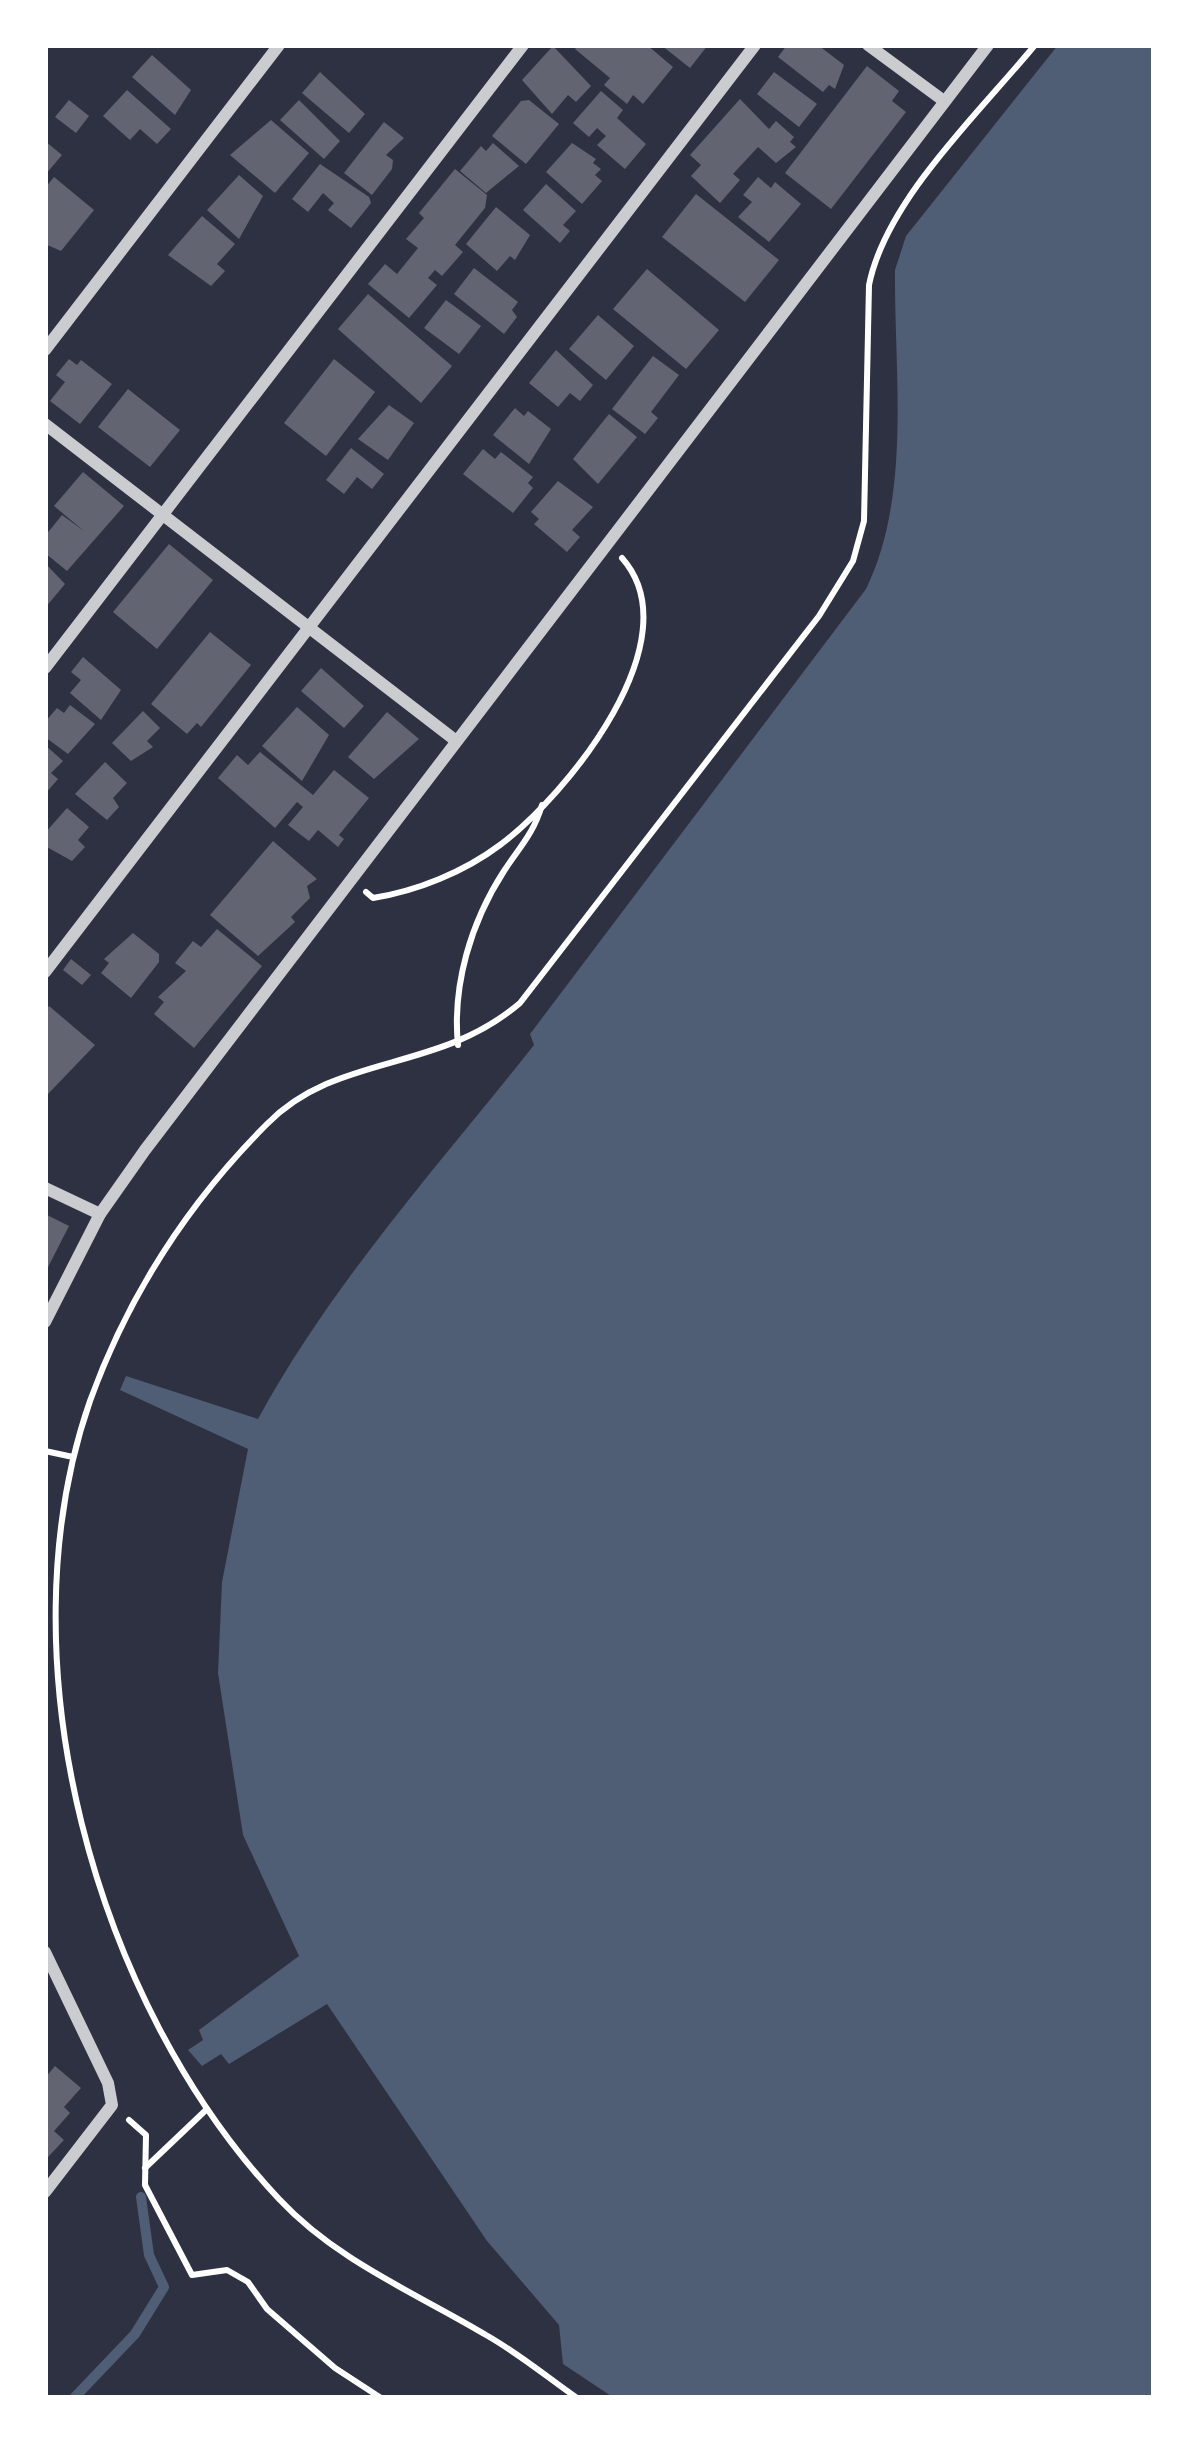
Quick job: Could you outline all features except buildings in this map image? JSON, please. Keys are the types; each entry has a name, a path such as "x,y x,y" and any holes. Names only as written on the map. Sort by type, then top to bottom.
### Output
{"street":[{"path":"45,350 279,45"},
{"path":"45,668 523,45"},
{"path":"45,971 755,45"},
{"path":"868,45 944,101"},
{"path":"45,1322 100,1214 350,877 988,45"},
{"path":"45,424 455,740"},
{"path":"45,1188 100,1214"},
{"path":"45,1952 108,2083 112,2105 45,2192"}],"path":[{"path":"577,2398 486,2335 348,2259 280,2201 207,2109 164,2043 108,1919 76,1818 55,1626 74,1457 89,1403 138,1295 170,1240 237,1156 303,1091 458,1045 507,1014 561,957 819,616 853,561 864,521 869,285 876,250 901,211 1035,45"},
{"path":"350,877 373,898 431,883 501,845 598,736 619,702 641,645 644,592 608,543"},
{"path":"458,1045 455,1012 478,917 536,829 542,803"},
{"path":"45,1451 74,1457"},
{"path":"112,2105 146,2135 145,2185 192,2275 227,2270 248,2282 284,2323 381,2398"},
{"path":"146,2168 207,2109"}],"water":[{"path":"1058,45 1154,45 1154,2398 614,2398 563,2364 559,2325 487,2241 327,2004 229,2064 221,2054 202,2066 188,2050 203,2040 199,2030 299,1956 243,1835 218,1673 222,1582 248,1449 120,1390 126,1376 258,1419 353,1273 534,1045 530,1034 866,589 890,514 895,474 895,270 906,236"}],"waterway":[{"path":"74,2398 135,2334 164,2287 149,2255 141,2197"}]}
